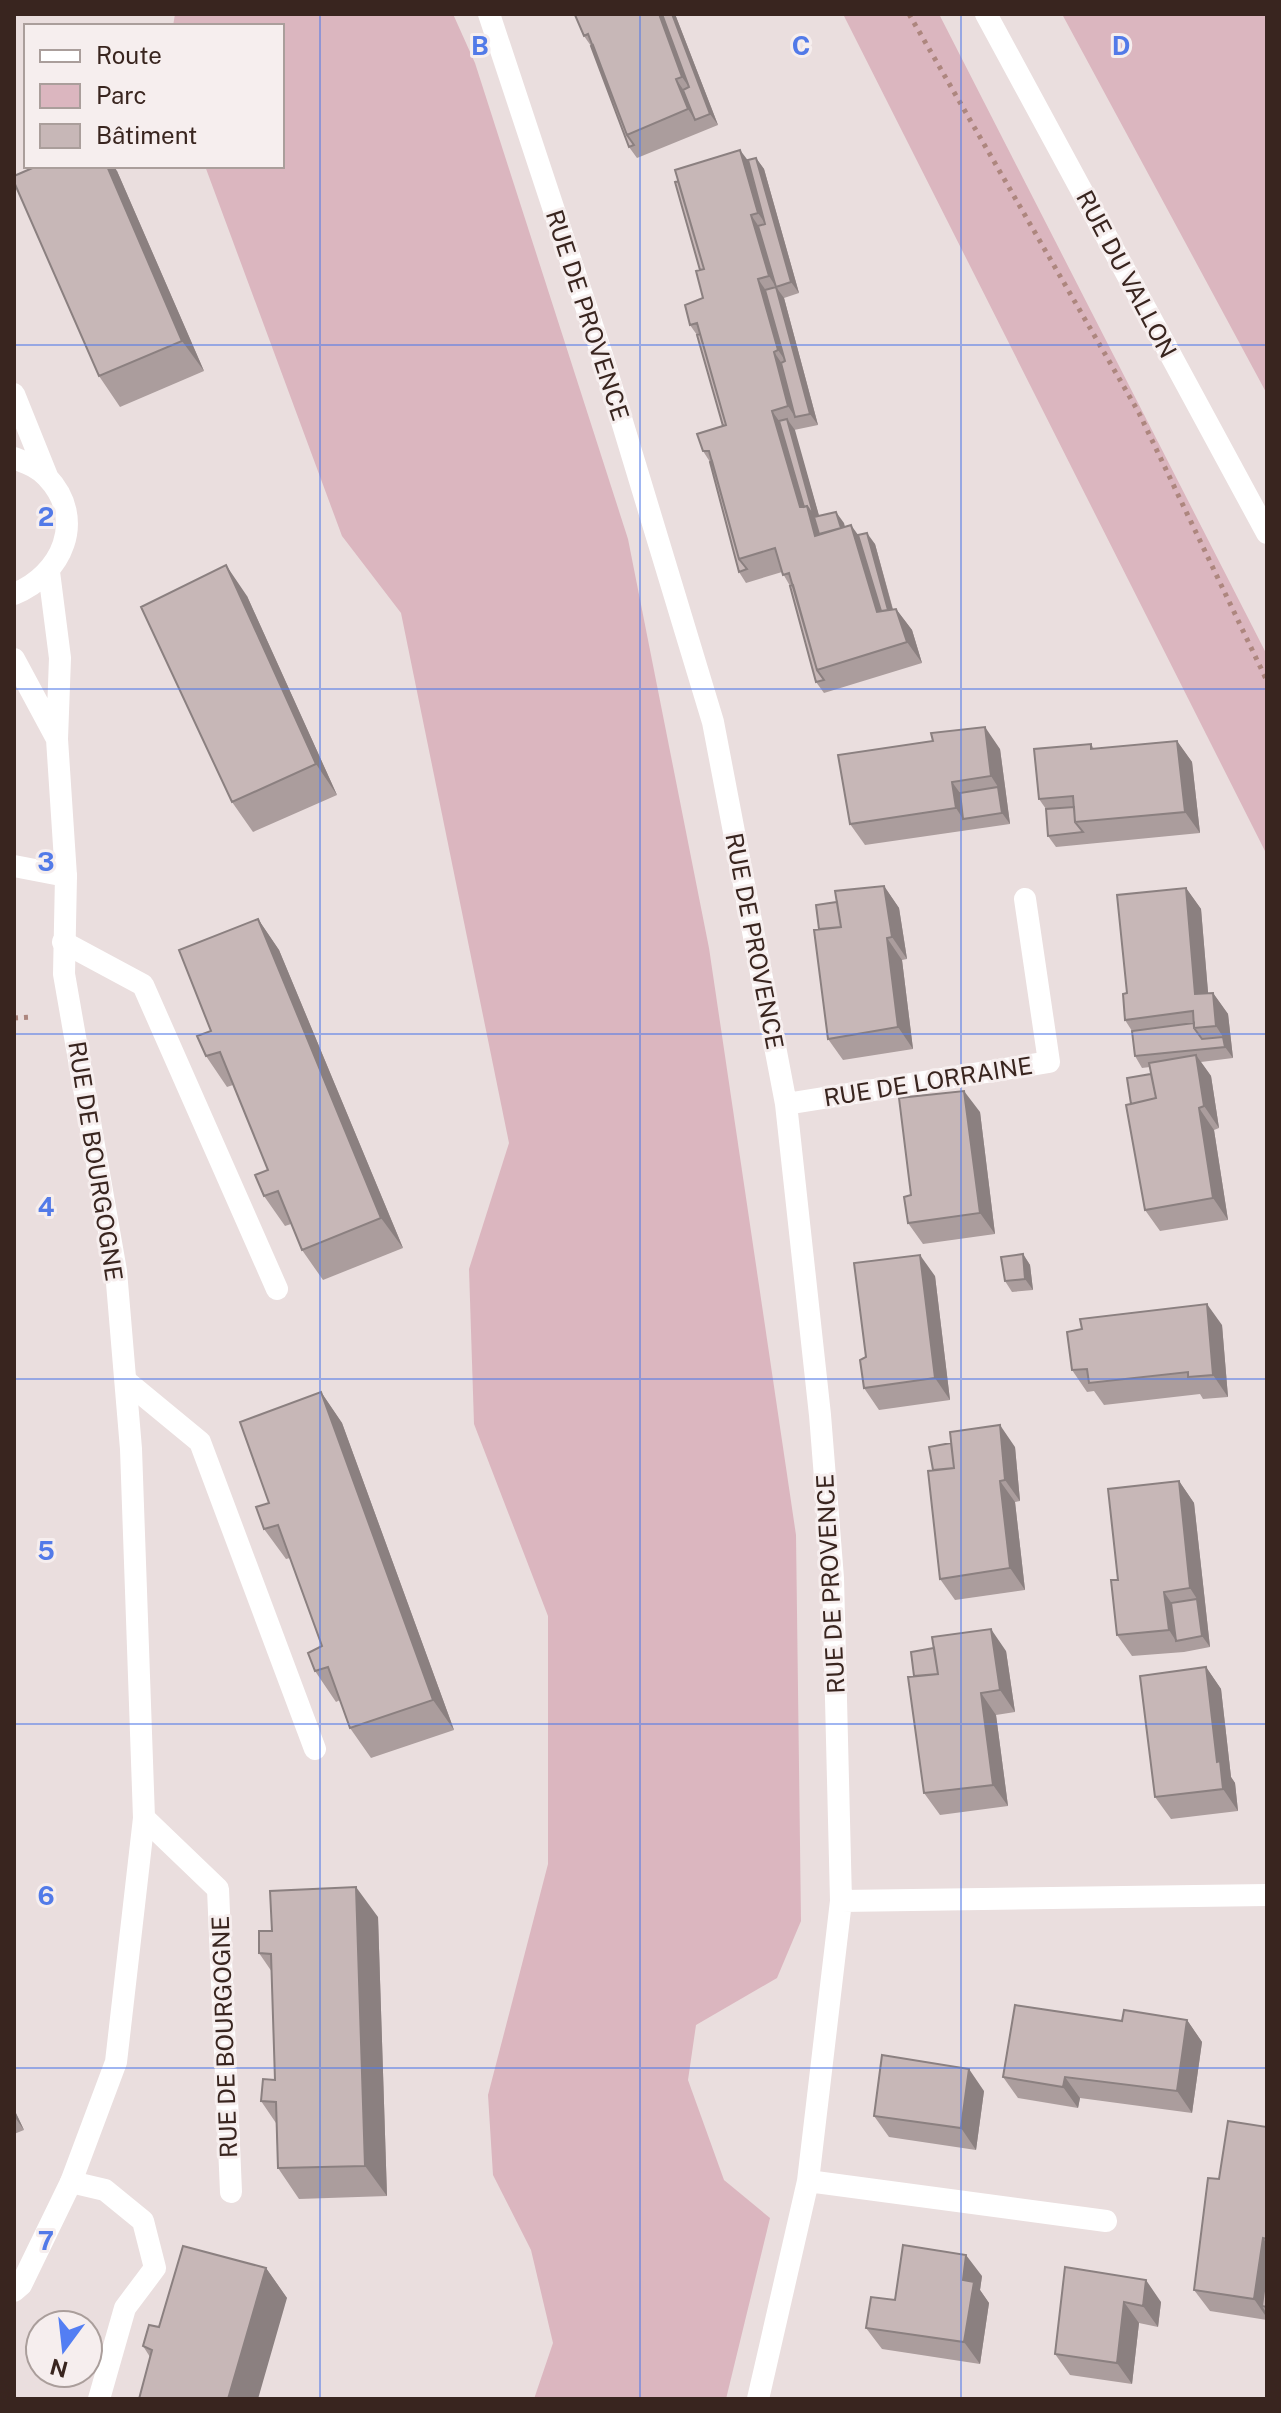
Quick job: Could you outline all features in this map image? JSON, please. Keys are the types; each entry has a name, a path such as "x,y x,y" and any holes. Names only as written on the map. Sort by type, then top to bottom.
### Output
{"street":[{"name":"RUE DE PROVENCE","path":"489,14 601,352 713,722 786,1104 820,1415 833,1578 841,1901 808,2181 758,2399"},
{"name":"RUE DU VALLON","path":"986,14 1267,533"},
{"path":"14,394 65,514 60,555 49,572 33,586 14,594"},
{"path":"14,458 32,465 47,477"},
{"name":"RUE DE BOURGOGNE","path":"14,2291 21,2285 71,2182 116,2062 144,1818 131,1449 116,1271 64,974 66,876 57,739 60,658 49,572"},
{"name":"RUE DE BOURGOGNE","path":"14,659 57,739"},
{"path":"14,866 66,876"},
{"name":"RUE DE LORRAINE","path":"786,1104 1049,1062 1025,899"},
{"path":"63,942 143,985 277,1289"},
{"path":"126,1381 200,1442 315,1749"},
{"name":"RUE DE BOURGOGNE","path":"144,1818 218,1889 231,2192"},
{"path":"841,1901 1267,1895"},
{"path":"808,2181 1106,2221"},
{"path":"71,2182 105,2190 143,2221 155,2268 125,2308 99,2399"}],"path":[{"path":"909,14 1139,413 1267,681"}],"green space":[{"path":"175,14 453,14 475,63 628,539 709,948 796,1535 801,1921 777,1978 696,2025 688,2080 724,2180 770,2218 726,2399 534,2399 553,2343 531,2250 493,2175 488,2095 548,1864 548,1616 474,1424 469,1269 509,1143 401,613 342,536 206,168 284,168 284,24 173,24"},
{"path":"843,14 939,14 1267,655 1267,855"},
{"path":"1062,14 1267,14 1267,394"}],"building":[{"path":"577,14 659,14 682,77 676,79 688,109 627,135 588,34 584,36"},
{"path":"662,14 672,14 710,114 695,120 683,90 689,87"},
{"path":"591,46 627,135 634,145 629,147"},
{"path":"740,150 758,213 751,215 769,276 758,279 778,350 774,352 788,406 772,411 800,507 807,506 815,536 851,525 877,612 896,609 907,642 817,670 789,573 783,575 775,548 739,559 709,451 703,451 697,434 726,425 697,323 690,325 685,305 703,298 696,271 704,269 675,170"},
{"path":"756,158 791,282 776,287 758,226 765,224 748,160"},
{"path":"32,168 108,168 182,341 99,376 14,176"},
{"path":"678,181 704,269 700,270 675,182"},
{"path":"776,287 810,414 795,417 781,363 785,361 765,290"},
{"path":"700,334 726,425 723,426 697,335"},
{"path":"787,419 814,517 807,506 804,507 779,421"},
{"path":"710,462 739,559 747,569 739,572"},
{"path":"836,512 841,528 819,534 814,517"},
{"path":"867,533 888,610 881,611 858,535"},
{"path":"226,565 316,764 232,802 141,607"},
{"path":"793,585 817,670 824,680 816,682 790,586"},
{"path":"985,727 991,776 952,782 956,808 850,824 838,755 933,741 931,733"},
{"path":"1177,741 1185,812 1075,822 1073,796 1039,799 1034,749 1091,744 1091,749"},
{"path":"998,787 1002,813 963,819 960,793"},
{"path":"1074,807 1075,822 1083,832 1048,836 1046,809"},
{"path":"884,886 892,937 887,938 898,1027 828,1039 814,930 841,927 835,891"},
{"path":"1186,888 1195,994 1213,993 1216,1026 1194,1028 1193,1011 1125,1020 1123,994 1127,993 1117,895"},
{"path":"837,902 841,927 819,929 816,905"},
{"path":"258,919 381,1218 302,1250 278,1191 264,1196 255,1175 268,1170 220,1052 206,1056 197,1036 211,1031 179,950"},
{"path":"1194,1023 1202,1039 1223,1037 1225,1047 1135,1056 1132,1031"},
{"path":"1196,1055 1204,1106 1199,1108 1213,1198 1145,1210 1126,1105 1156,1098 1149,1063"},
{"path":"1151,1074 1156,1098 1131,1104 1127,1078"},
{"path":"964,1091 980,1213 908,1223 904,1197 911,1195 899,1098"},
{"path":"1023,1254 1025,1279 1005,1281 1001,1257"},
{"path":"920,1255 935,1378 864,1388 860,1360 866,1357 854,1263"},
{"path":"1207,1304 1213,1375 1188,1377 1188,1372 1089,1383 1087,1369 1072,1370 1067,1332 1082,1329 1080,1319"},
{"path":"321,1392 433,1700 350,1728 328,1667 315,1671 308,1653 322,1646 278,1525 264,1529 256,1507 269,1503 240,1422"},
{"path":"1000,1425 1005,1480 1000,1481 1010,1568 940,1579 928,1471 954,1468 950,1432"},
{"path":"951,1443 954,1468 933,1470 929,1447"},
{"path":"1179,1481 1190,1588 1164,1592 1169,1630 1117,1635 1111,1580 1118,1580 1108,1489"},
{"path":"1197,1599 1202,1636 1176,1641 1171,1603"},
{"path":"991,1629 1000,1690 981,1693 993,1785 924,1793 908,1677 938,1674 932,1637"},
{"path":"934,1648 938,1674 914,1676 911,1652"},
{"path":"1206,1667 1223,1789 1155,1797 1140,1676"},
{"path":"356,1887 365,2166 278,2168 276,2102 261,2101 263,2079 275,2080 271,1954 259,1953 259,1931 272,1931 270,1891"},
{"path":"1015,2005 1122,2021 1124,2010 1187,2020 1177,2091 1065,2077 1063,2087 1003,2077"},
{"path":"882,2055 969,2069 961,2128 874,2116"},
{"path":"1228,2121 1267,2127 1267,2239 1263,2238 1254,2299 1194,2290 1208,2178 1219,2179"},
{"path":"903,2245 966,2255 963,2280 974,2282 964,2342 866,2328 871,2297 895,2300"},
{"path":"183,2246 266,2268 228,2399 139,2399 152,2350 143,2346 149,2325 159,2327"},
{"path":"1065,2267 1146,2280 1143,2306 1124,2302 1117,2363 1055,2354"},
{"path":"1267,2269 1267,2307 1262,2306"}]}
